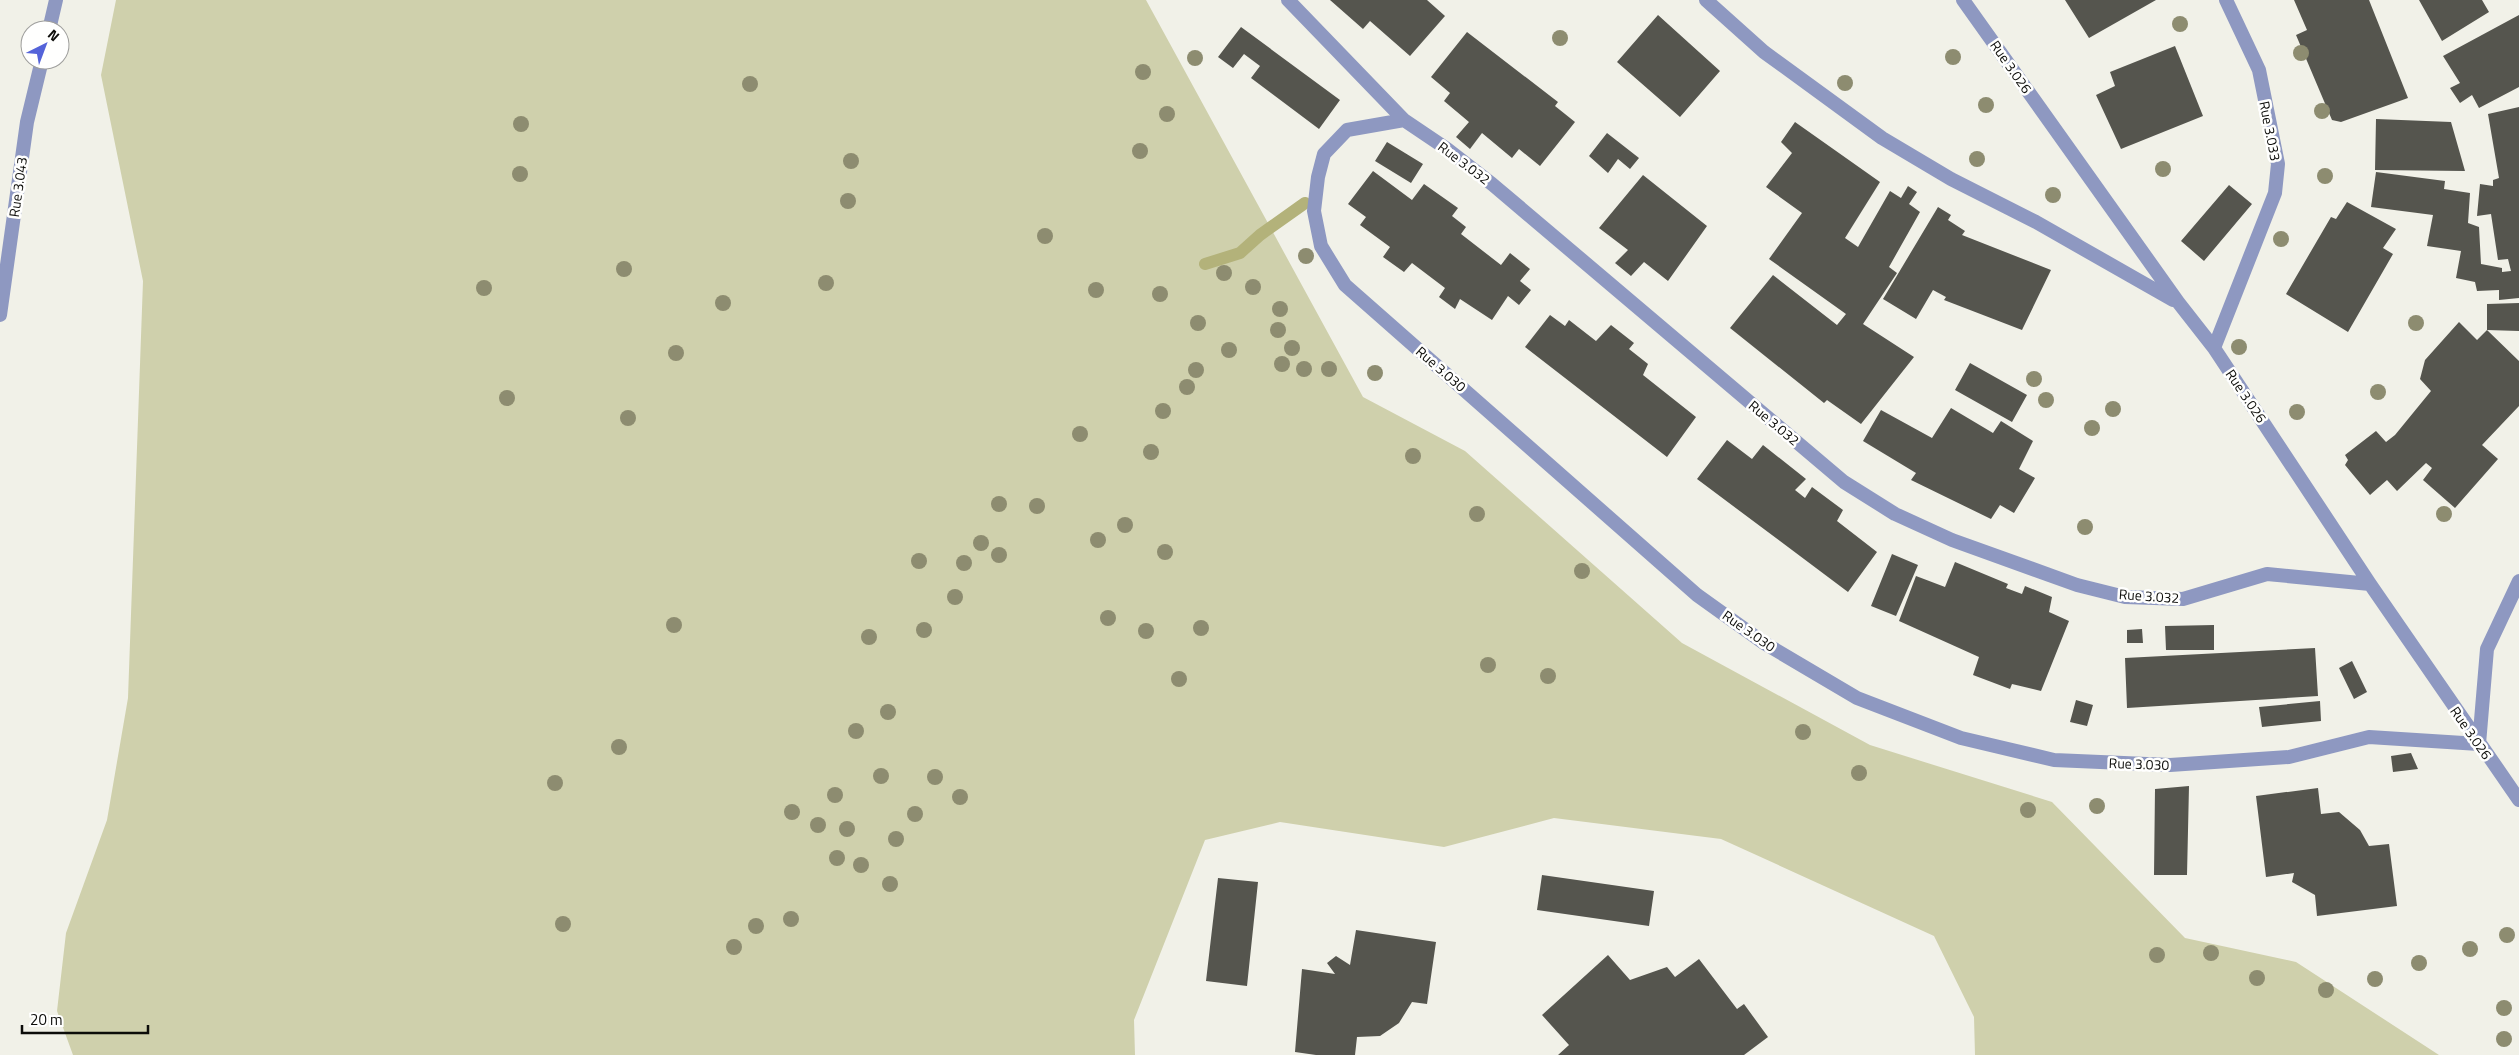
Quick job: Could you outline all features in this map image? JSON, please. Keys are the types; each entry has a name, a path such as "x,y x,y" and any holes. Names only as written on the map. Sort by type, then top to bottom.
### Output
{"street":[{"path":"51,20 56,0"},
{"name":"Rue 3.032","path":"1288,0 1404,120 1448,149 1492,184 1844,482 1895,514 1961,544 2077,585 2125,596 2183,599 2267,574 2370,584"},
{"path":"1706,0 1764,52 1882,138 1951,179 2036,222 2178,302"},
{"name":"Rue 3.026","path":"1963,0 2178,302 2214,348 2370,584 2519,800"},
{"name":"Rue 3.033","path":"2214,348 2275,193 2278,164 2258,70 2226,0"},
{"name":"Rue 3.043","path":"0,315 27,122 40,70"},
{"name":"Rue 3.030","path":"1404,120 1347,130 1324,154 1318,177 1314,210 1321,246 1345,285 1697,595 1764,643 1857,698 1961,738 2054,760 2170,765 2279,758 2369,737 2479,744"},
{"path":"2479,744 2487,649 2519,582"}],"green space":[{"path":"116,0 1146,0 1363,397 1465,451 1682,643 1870,745 2052,802 2185,938 2296,962 2439,1055 1975,1055 1974,1017 1934,936 1721,839 1554,818 1444,847 1280,822 1205,840 1134,1020 1135,1055 73,1055 57,1011 66,933 107,820 128,698 143,281 101,75"}],"building":[{"path":"1330,0 1427,0 1445,16 1410,56 1370,21 1363,29"},
{"path":"2065,0 2156,0 2089,38"},
{"path":"2294,0 2369,0 2408,98 2341,122 2332,120 2296,35 2307,30"},
{"path":"2419,0 2482,0 2489,12 2442,41"},
{"path":"1658,15 1720,71 1680,117 1617,62"},
{"path":"2519,15 2519,87 2479,108 2472,95 2460,103 2450,88 2460,83 2443,56"},
{"path":"1241,27 1340,100 1319,129 1251,78 1260,66 1244,54 1233,68 1218,57"},
{"path":"1467,32 1558,102 1555,106 1575,122 1540,166 1519,149 1512,158 1482,133 1470,149 1456,137 1469,122 1444,101 1450,93 1431,77"},
{"path":"2175,46 2203,116 2121,149 2096,95 2115,86 2110,72"},
{"path":"2519,107 2519,298 2499,300 2499,290 2477,291 2475,282 2456,278 2461,251 2427,246 2433,215 2371,207 2376,172 2445,181 2444,189 2470,193 2468,223 2479,227 2481,264 2502,268 2502,272 2511,271 2508,259 2498,260 2491,214 2477,216 2480,184 2493,186 2493,180 2499,178 2488,114"},
{"path":"2376,119 2451,122 2465,171 2375,170"},
{"path":"1795,122 1880,182 1845,238 1858,247 1890,191 1901,198 1908,186 1917,192 1909,204 1920,212 1889,267 1897,273 1863,324 1914,357 1861,424 1827,400 1824,403 1730,328 1773,275 1837,325 1846,314 1769,259 1802,213 1766,187 1792,153 1781,142"},
{"path":"1607,133 1639,158 1630,169 1618,159 1608,173 1589,156"},
{"path":"1387,142 1423,164 1411,183 1375,161"},
{"path":"1373,171 1412,200 1424,184 1458,208 1452,216 1466,227 1461,234 1501,265 1510,253 1530,269 1520,281 1531,290 1519,305 1508,296 1492,320 1460,299 1455,309 1439,297 1445,288 1412,263 1404,272 1383,257 1390,247 1360,225 1366,217 1348,204"},
{"path":"1643,175 1707,226 1668,281 1644,262 1631,276 1615,263 1628,250 1599,228"},
{"path":"2229,185 2252,204 2204,261 2181,241"},
{"path":"2347,202 2396,229 2383,248 2393,254 2348,332 2286,294 2331,217 2336,219"},
{"path":"1938,207 1951,215 1948,220 1965,231 1962,235 2051,270 2022,330 1944,300 1946,297 1933,290 1916,319 1883,299"},
{"path":"2519,303 2519,331 2487,330 2487,304"},
{"path":"1550,315 1565,326 1569,320 1596,341 1611,325 1634,343 1629,349 1648,364 1643,375 1696,417 1667,457 1525,347"},
{"path":"2459,322 2477,340 2487,330 2519,361 2519,406 2482,445 2498,459 2455,508 2423,480 2432,468 2426,463 2397,491 2387,480 2370,495 2345,465 2348,460 2345,455 2376,431 2386,442 2395,435 2431,391 2420,379 2425,360"},
{"path":"1970,363 2027,395 2012,422 1955,390"},
{"path":"1951,408 1993,433 2001,421 2033,441 2019,469 2035,478 2014,513 2000,505 1991,519 1911,480 1916,473 1863,441 1881,410 1932,438"},
{"path":"1727,440 1752,459 1763,445 1806,479 1795,490 1805,498 1812,487 1843,510 1837,521 1877,552 1848,592 1697,479"},
{"path":"1892,554 1918,565 1896,616 1871,606"},
{"path":"1955,562 2008,584 2006,588 2022,594 2025,586 2052,597 2049,612 2069,621 2041,691 2012,684 2010,689 1973,675 1979,657 1899,621 1916,576 1945,587"},
{"path":"2214,625 2214,650 2166,650 2165,626"},
{"path":"2142,629 2143,643 2127,643 2127,630"},
{"path":"2315,648 2318,696 2127,708 2125,658"},
{"path":"2352,661 2367,692 2354,699 2339,668"},
{"path":"2076,700 2093,705 2087,726 2070,722"},
{"path":"2320,701 2321,721 2262,727 2259,707"},
{"path":"2411,753 2418,769 2393,772 2391,756"},
{"path":"2189,786 2187,875 2154,875 2155,789"},
{"path":"2318,788 2321,814 2339,812 2360,830 2369,846 2389,844 2397,906 2317,916 2315,895 2292,882 2294,873 2266,877 2256,796"},
{"path":"1542,875 1654,891 1649,926 1537,910"},
{"path":"1218,878 1258,882 1247,986 1206,981"},
{"path":"1356,930 1436,942 1427,1004 1412,1002 1399,1023 1380,1036 1357,1037 1355,1055 1316,1055 1295,1052 1302,969 1335,974 1327,963 1336,956 1350,965"},
{"path":"1608,955 1630,980 1667,967 1675,977 1699,959 1737,1009 1744,1004 1768,1037 1744,1055 1558,1055 1569,1045 1542,1015"}],"waterway":[{"path":"1205,264 1240,253 1260,235 1305,203"}]}
